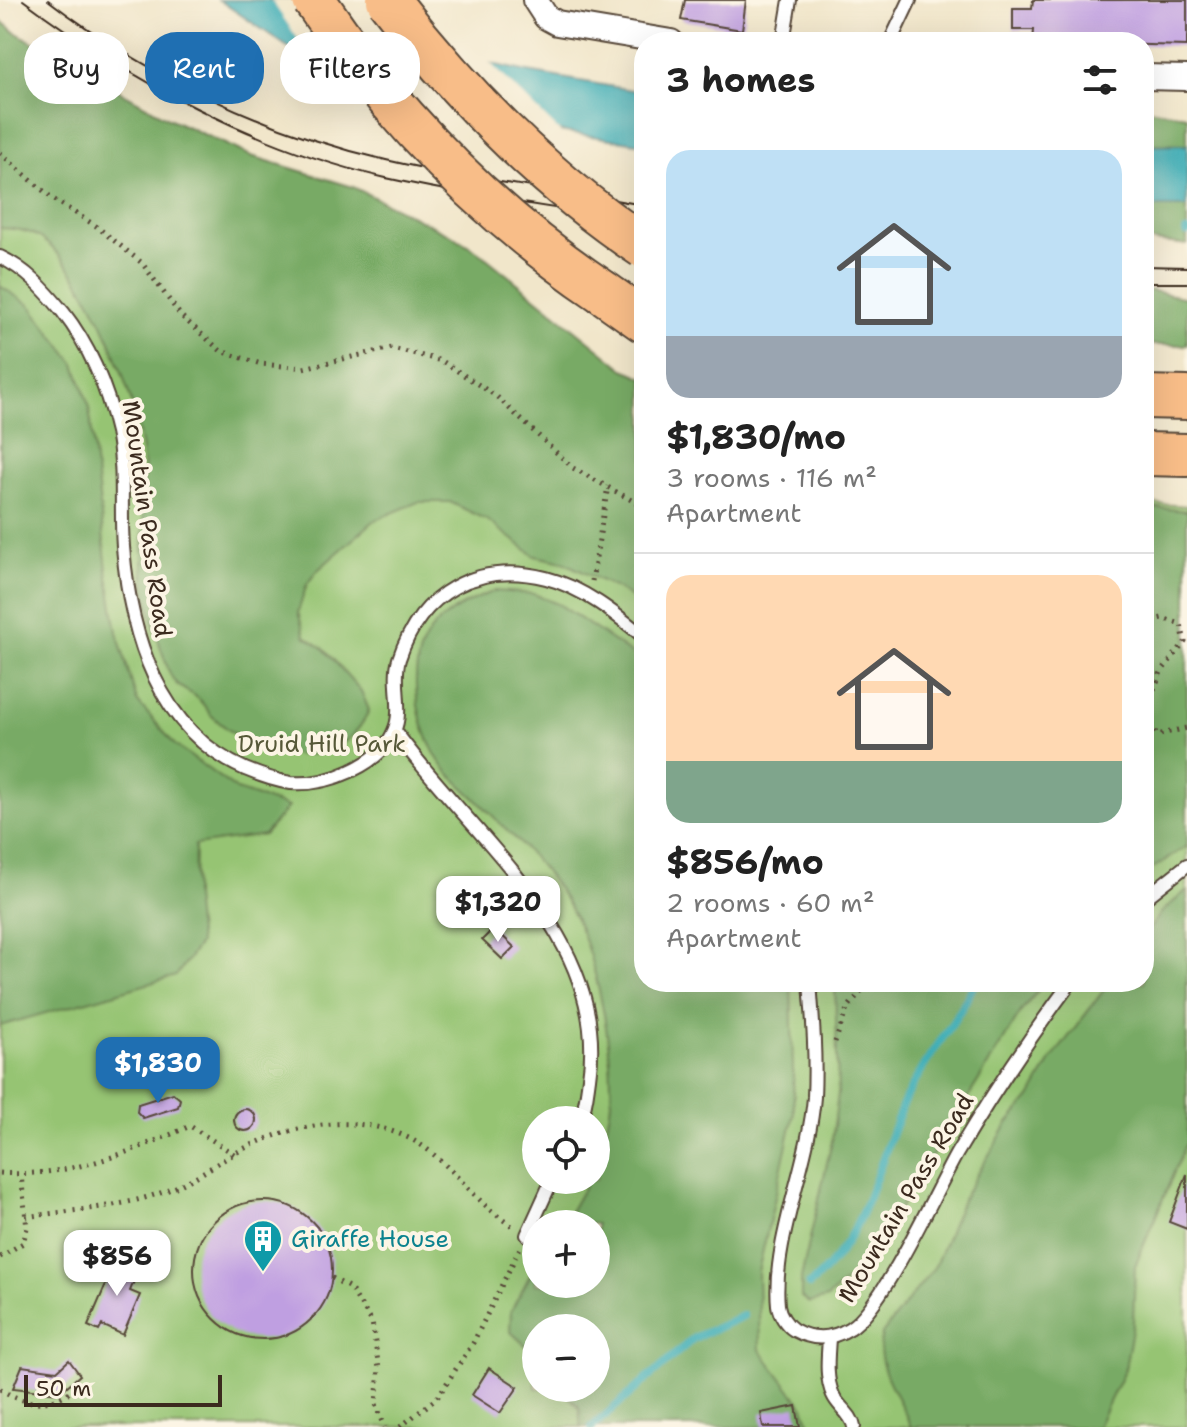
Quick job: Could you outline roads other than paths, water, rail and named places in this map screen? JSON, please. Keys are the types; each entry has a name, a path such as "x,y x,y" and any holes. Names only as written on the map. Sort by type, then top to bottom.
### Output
{"highway":[{"path":"314,0 364,70 439,157 517,229 634,314"},
{"path":"388,0 440,65 529,158 581,203 634,240"},
{"path":"1154,397 1187,398"},
{"path":"1154,454 1187,455"}],"street":[{"path":"537,4 557,23 634,36"},
{"path":"1154,77 1187,78"}],"lane":[{"path":"785,32 790,0"},
{"path":"895,32 910,0"},
{"name":"Mountain Pass Road","path":"0,257 16,264 47,293 84,339 104,388 117,435 123,548 134,619 148,666 168,704 200,743 245,769 291,783 335,778 371,759 395,731"},
{"path":"583,1106 594,1049 588,1011 575,970 522,878 443,794 395,731 398,663 413,624 442,594 475,576 508,573 547,578 590,598 634,630"},
{"path":"1154,891 1187,865"},
{"path":"811,992 815,1040 814,1099 778,1274 778,1309 788,1326 808,1338 829,1338 827,1370 833,1396 854,1427"},
{"name":"Mountain Pass Road","path":"829,1338 852,1328 881,1288 1019,1052 1064,992"}],"water":[{"path":"219,0 328,0 394,32 280,32 280,42"},
{"path":"420,45 433,51 528,72 634,90 634,142 420,110 407,104 420,104"},
{"path":"1187,145 1187,207 1154,207 1154,146"}],"waterway":[{"path":"809,1285 828,1267 857,1223 906,1098 970,992"},
{"path":"592,1427 694,1338 743,1316"}],"tram line":[{"path":"23,0 150,84 242,130 289,149 337,165 418,185 634,220"},
{"path":"48,0 85,27 166,76 209,98 297,134 418,167 634,203"},
{"path":"1154,266 1187,267"},
{"path":"1154,283 1187,283"}],"place":[{"name":"Giraffe House","path":"263,1273"}],"park label":[{"name":"Druid Hill Park","path":"322,744"}]}
